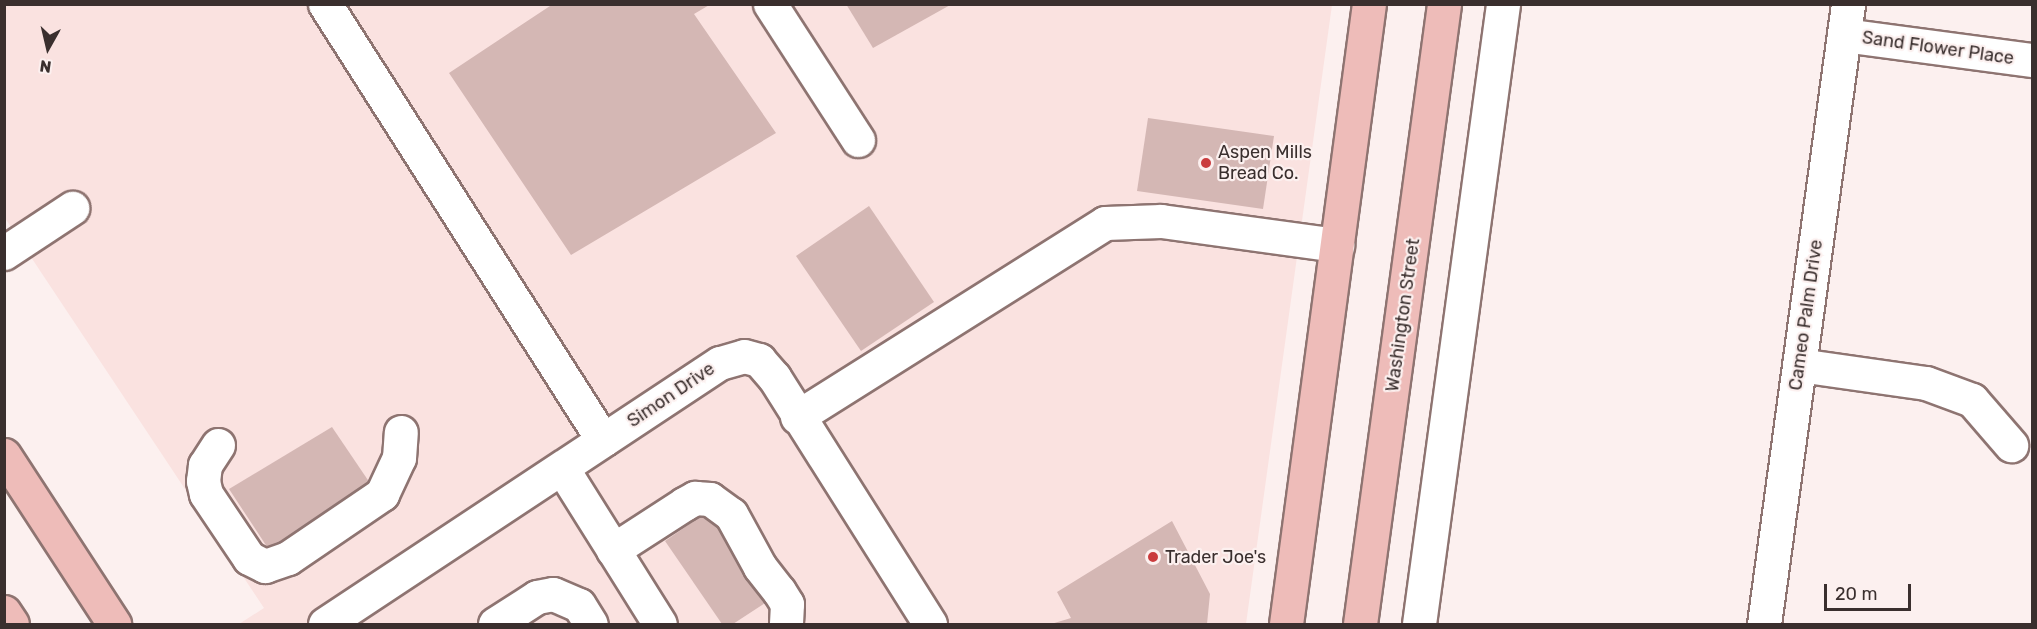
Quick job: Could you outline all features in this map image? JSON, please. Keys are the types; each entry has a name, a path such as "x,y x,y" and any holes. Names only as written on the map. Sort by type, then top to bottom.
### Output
{"main road":[{"path":"1286,624 1369,4"},
{"name":"Washington Street","path":"1360,624 1444,4"},
{"path":"4,455 114,624"},
{"path":"4,612 12,624"}],"street":[{"path":"325,4 603,441"},
{"path":"770,4 858,140"},
{"path":"1419,624 1503,4"},
{"name":"Sand Flower Place","path":"1846,20 2032,60"},
{"name":"Cameo Palm Drive","path":"1764,624 1846,20"},
{"path":"4,254 72,208"},
{"path":"797,417 1105,223 1161,221 1338,245"},
{"name":"Simon Drive","path":"326,624 720,363 744,356 759,360 926,623"},
{"path":"1799,365 1926,383 1972,400 2011,445"},
{"path":"218,445 205,465 203,481 207,494 249,558 265,566 288,558 382,494 399,458 401,432"},
{"path":"562,468 660,624"},
{"path":"613,550 695,498 710,499 731,514 760,567 787,604 786,624"},
{"path":"495,624 537,597 553,594 579,605 591,624"}],"shaded area":[{"path":"4,5 1332,5 1246,624 239,624 264,608 5,218"}],"building":[{"path":"553,4 711,4 694,14 776,133 571,255 449,73"},
{"path":"846,4 952,4 873,48"},
{"name":"Aspen Mills Bread Co.","path":"1148,118 1274,136 1263,209 1137,191"},
{"path":"869,206 934,302 861,351 796,256"},
{"path":"332,427 376,492 275,559 229,489"},
{"path":"707,512 768,601 733,624 722,624 665,541"},
{"name":"Trader Joe's","path":"1172,521 1210,594 1207,624 1051,624 1071,618 1057,592"}],"place":[{"name":"Aspen Mills Bread Co.","path":"1206,163"},
{"name":"Trader Joe's","path":"1153,557"}]}
